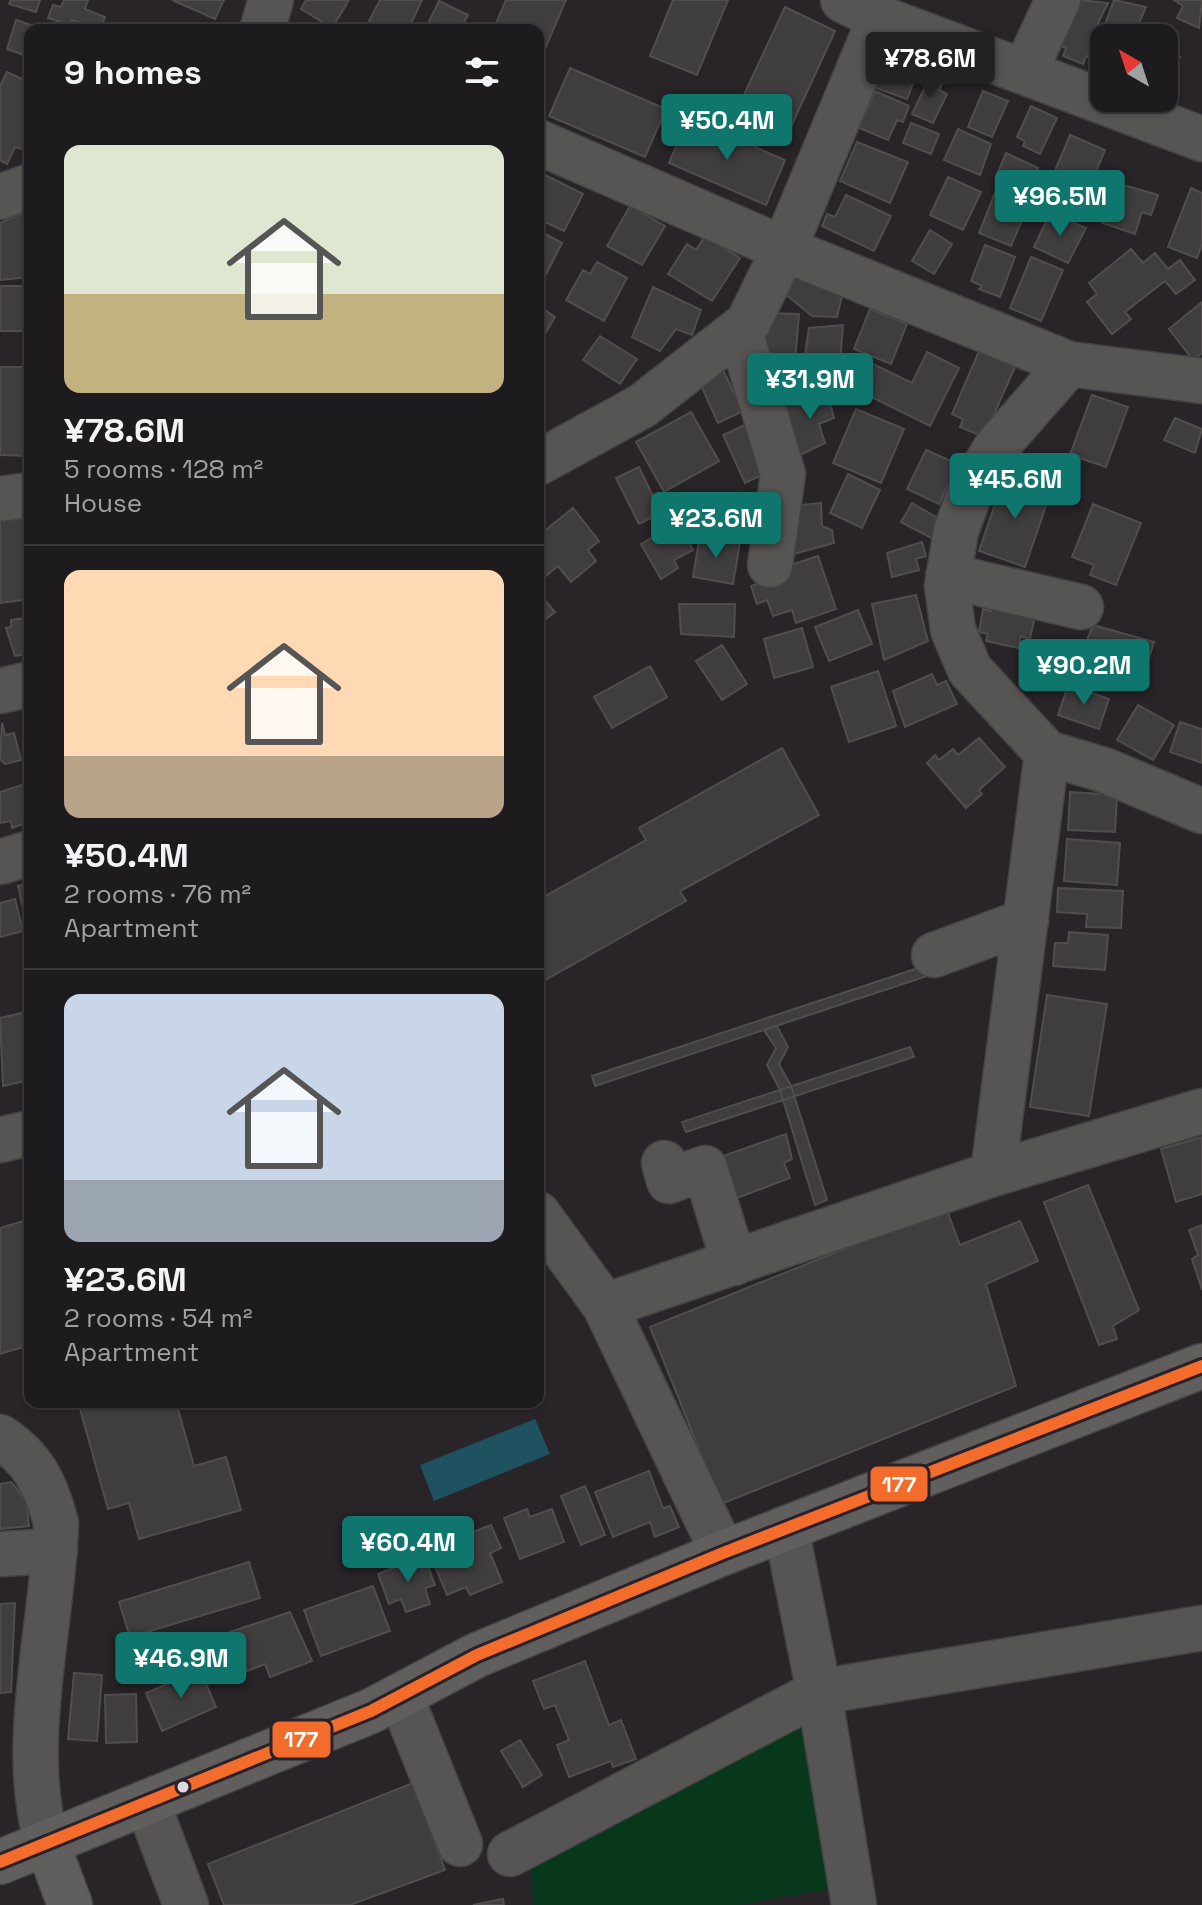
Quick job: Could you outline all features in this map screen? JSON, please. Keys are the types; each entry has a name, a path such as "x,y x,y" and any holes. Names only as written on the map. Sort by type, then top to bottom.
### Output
{"main road":[{"path":"0,1862 401,1697 477,1655 723,1553 1202,1366"},
{"path":"47,1843 70,1905"}],"street":[{"path":"1025,71 1058,0"},
{"path":"544,460 642,406 748,323 784,249 861,9 1202,139"},
{"path":"544,145 784,249 1069,364 1202,381"},
{"path":"0,197 24,188"},
{"path":"740,331 797,479 770,565"},
{"path":"1069,364 997,446 972,487 956,531 948,576 953,630 970,670 1047,753 1104,770 1202,811"},
{"path":"0,499 24,496"},
{"path":"948,576 1081,607"},
{"path":"0,691 24,685"},
{"path":"993,1174 1047,753"},
{"path":"0,862 24,855"},
{"path":"934,955 1026,921"},
{"path":"605,1306 993,1174 1202,1111"},
{"path":"0,1140 24,1134"},
{"path":"664,1163 669,1181 705,1168 734,1263"},
{"path":"544,1222 605,1306 723,1553"},
{"path":"0,1437 33,1465 46,1486 56,1523 34,1765 38,1812 47,1843"},
{"path":"786,1528 819,1692 854,1905"},
{"path":"0,1554 55,1551"},
{"path":"510,1854 819,1692 1202,1628"},
{"path":"401,1697 460,1844"},
{"path":"147,1802 186,1905"}],"green space":[{"path":"801,1715 831,1889 738,1905 534,1905 529,1860"}],"water":[{"path":"535,1419 550,1454 434,1501 420,1465"}],"building":[{"path":"11,0 40,0 36,12 9,4"},
{"path":"64,0 88,0 85,9 105,17 102,24 83,24 72,20 67,24 48,18 53,5 61,7"},
{"path":"172,0 224,0 215,19"},
{"path":"306,0 349,0 334,24 325,24 301,9"},
{"path":"380,0 422,0 411,24 376,24 369,21"},
{"path":"506,0 566,0 544,51 544,24 496,24"},
{"path":"673,0 728,0 697,75 650,56"},
{"path":"1080,0 1108,3 1098,24 1090,24 1090,58 1086,56 1083,64 1063,56 1066,48 1056,44"},
{"path":"1114,0 1146,7 1139,24 1105,24"},
{"path":"1174,0 1202,0 1199,28 1177,18 1183,6"},
{"path":"439,1 468,15 463,24 428,24"},
{"path":"785,7 835,31 791,127 740,103"},
{"path":"16,20 28,24 24,24 24,55 7,49"},
{"path":"892,55 920,66 907,99 876,88"},
{"path":"570,68 666,109 645,157 549,116"},
{"path":"7,72 24,80 24,149 15,147 7,164 0,160 0,86"},
{"path":"931,74 944,80 939,90 947,94 933,123 912,114"},
{"path":"875,91 909,106 903,122 897,120 888,140 859,128"},
{"path":"983,91 1008,101 992,137 968,127"},
{"path":"1031,106 1057,118 1040,154 1023,146 1025,141 1017,137"},
{"path":"688,118 785,160 766,205 669,163"},
{"path":"911,123 939,134 931,154 903,143"},
{"path":"958,129 991,144 980,175 944,160"},
{"path":"1070,135 1105,150 1080,209 1045,194"},
{"path":"857,142 908,162 890,203 840,181"},
{"path":"1006,153 1038,168 1027,191 996,177"},
{"path":"544,177 583,194 564,231 544,222"},
{"path":"948,177 981,192 963,230 930,215"},
{"path":"1117,183 1158,195 1151,215 1142,212 1135,234 1102,223"},
{"path":"1191,188 1202,193 1202,244 1197,258 1168,247"},
{"path":"995,193 1028,206 1011,246 979,233"},
{"path":"846,195 891,216 874,251 822,226 827,214 835,217"},
{"path":"630,206 665,226 642,265 607,246"},
{"path":"24,213 24,278 0,280 0,223"},
{"path":"1050,213 1086,228 1068,263 1034,247"},
{"path":"930,230 952,244 934,274 912,261"},
{"path":"544,233 562,243 544,278"},
{"path":"705,236 740,258 712,301 668,274 687,244 696,250"},
{"path":"985,245 1015,257 1000,297 979,289 982,286 971,281"},
{"path":"1131,249 1143,263 1155,253 1168,269 1180,260 1195,280 1176,294 1165,281 1125,312 1131,319 1112,334 1087,302 1097,294 1089,283"},
{"path":"1031,257 1063,270 1041,321 1010,308"},
{"path":"597,262 627,278 604,321 566,300 583,270 590,274"},
{"path":"790,271 845,283 837,317 812,316 784,293"},
{"path":"0,286 24,286 24,331 0,331"},
{"path":"653,287 701,310 692,335 676,329 660,351 632,337"},
{"path":"1202,302 1202,353 1193,360 1169,329"},
{"path":"544,309 555,317 544,334"},
{"path":"870,309 907,324 891,364 854,349"},
{"path":"769,313 799,314 795,363 766,367 759,344"},
{"path":"843,325 839,375 802,374 809,328"},
{"path":"600,336 637,359 620,384 583,360"},
{"path":"979,351 1015,367 984,437 960,427 963,419 952,414"},
{"path":"927,352 959,368 930,426 845,384 854,365 871,363 912,383"},
{"path":"721,366 743,411 718,423 697,377"},
{"path":"0,367 24,367 24,456 0,455"},
{"path":"828,394 834,418 819,424 825,443 800,455 786,405"},
{"path":"1092,395 1128,407 1106,467 1070,455"},
{"path":"856,409 904,429 881,483 833,463"},
{"path":"691,412 719,461 664,492 636,442"},
{"path":"1175,418 1202,429 1195,453 1164,440"},
{"path":"749,423 772,470 745,483 723,435"},
{"path":"926,450 958,464 939,504 907,489"},
{"path":"639,467 661,513 639,524 616,478"},
{"path":"848,474 880,490 862,528 830,513"},
{"path":"1005,475 1051,491 1025,567 979,551"},
{"path":"741,493 758,496 752,532 704,524 706,510 729,513 730,504 739,506"},
{"path":"821,503 822,526 832,530 834,543 794,554 791,506"},
{"path":"912,503 943,521 933,539 901,522"},
{"path":"1093,504 1141,523 1116,585 1090,575 1094,565 1072,557"},
{"path":"573,508 599,541 588,550 596,561 571,582 558,566 544,578 544,531"},
{"path":"24,518 24,600 0,603 0,520"},
{"path":"679,522 693,550 674,560 678,568 661,579 641,544"},
{"path":"700,535 740,542 733,584 693,577"},
{"path":"922,542 926,556 916,559 919,570 892,577 887,553"},
{"path":"818,556 836,609 796,623 792,610 773,616 767,600 757,604 751,586 783,575 781,568"},
{"path":"916,595 928,641 884,660 872,604"},
{"path":"544,599 555,612 544,620"},
{"path":"992,600 1036,611 1030,639 1021,636 1018,648 986,641 988,634 979,632 983,609 991,611"},
{"path":"679,604 735,604 734,637 681,634"},
{"path":"858,610 872,644 829,661 815,627"},
{"path":"24,618 24,655 15,656 6,628 11,627 11,620"},
{"path":"1093,625 1154,642 1141,685 1077,665"},
{"path":"802,628 813,667 774,678 764,639"},
{"path":"722,645 747,684 722,700 696,661"},
{"path":"650,666 667,697 612,728 594,697"},
{"path":"878,671 896,726 849,742 831,687"},
{"path":"932,674 937,685 946,681 957,704 905,727 893,691"},
{"path":"1068,685 1109,699 1099,729 1058,715"},
{"path":"1138,705 1174,725 1153,760 1117,740"},
{"path":"1180,722 1202,729 1202,763 1170,752"},
{"path":"2,723 5,735 14,733 21,760 5,764 0,759"},
{"path":"979,738 1005,767 979,790 982,794 966,808 927,763 935,755 939,760 953,749 958,755"},
{"path":"782,748 819,815 680,891 686,901 544,981 544,897 646,840 639,828"},
{"path":"24,784 24,823 12,828 11,821 0,823 0,792"},
{"path":"1070,792 1117,795 1115,832 1068,830"},
{"path":"1067,839 1120,843 1117,885 1064,881"},
{"path":"24,884 24,913 18,886"},
{"path":"1058,888 1123,891 1121,928 1086,927 1087,914 1057,912"},
{"path":"15,899 23,931 0,937 0,903"},
{"path":"1069,932 1108,935 1105,970 1053,966 1055,943 1068,943"},
{"path":"924,966 927,976 595,1086 592,1076"},
{"path":"1047,995 1107,1004 1089,1116 1030,1107"},
{"path":"24,1012 24,1081 3,1086 0,1018"},
{"path":"777,1026 788,1047 779,1064 791,1086 827,1200 815,1205 780,1090 767,1065 776,1048 764,1030"},
{"path":"910,1047 914,1057 686,1132 682,1122"},
{"path":"786,1134 792,1159 784,1163 790,1178 737,1198 723,1156"},
{"path":"1202,1137 1202,1194 1176,1202 1161,1149"},
{"path":"1088,1185 1139,1310 1113,1326 1117,1339 1099,1345 1044,1202"},
{"path":"946,1208 960,1245 1020,1221 1038,1261 986,1284 1016,1386 721,1504 650,1327"},
{"path":"24,1221 24,1347 0,1354 0,1228"},
{"path":"1202,1225 1202,1290 1192,1259 1198,1255 1189,1230"},
{"path":"80,1408 178,1408 194,1466 226,1457 241,1510 139,1539 129,1503 108,1509"},
{"path":"649,1471 663,1508 670,1506 679,1527 655,1537 650,1522 613,1537 595,1492"},
{"path":"11,1482 26,1500 29,1526 0,1529 0,1484"},
{"path":"585,1486 605,1535 581,1545 561,1496"},
{"path":"527,1509 530,1517 552,1509 564,1542 520,1559 504,1518"},
{"path":"491,1525 501,1548 490,1553 502,1582 470,1595 466,1587 447,1595 428,1549"},
{"path":"424,1555 435,1585 425,1588 430,1604 406,1612 401,1599 389,1604 378,1574"},
{"path":"249,1562 260,1598 130,1637 119,1602"},
{"path":"373,1586 390,1631 321,1656 304,1610"},
{"path":"15,1603 11,1692 0,1693 0,1604"},
{"path":"290,1612 312,1661 270,1677 265,1664 245,1672 243,1664 226,1671 218,1636"},
{"path":"585,1661 609,1725 621,1720 636,1759 613,1767 611,1761 569,1777 557,1745 569,1740 555,1705 544,1709 533,1681"},
{"path":"200,1670 216,1707 162,1731 146,1693"},
{"path":"74,1673 102,1675 97,1741 68,1739"},
{"path":"136,1694 137,1742 106,1743 105,1695"},
{"path":"520,1740 542,1775 523,1787 501,1751"},
{"path":"413,1783 445,1870 350,1905 224,1905 208,1864"},
{"path":"503,1899 504,1905 473,1905"}],"transit line":[{"name":"177","path":"0,1862 371,1711 477,1655 723,1553 1202,1366"}]}
